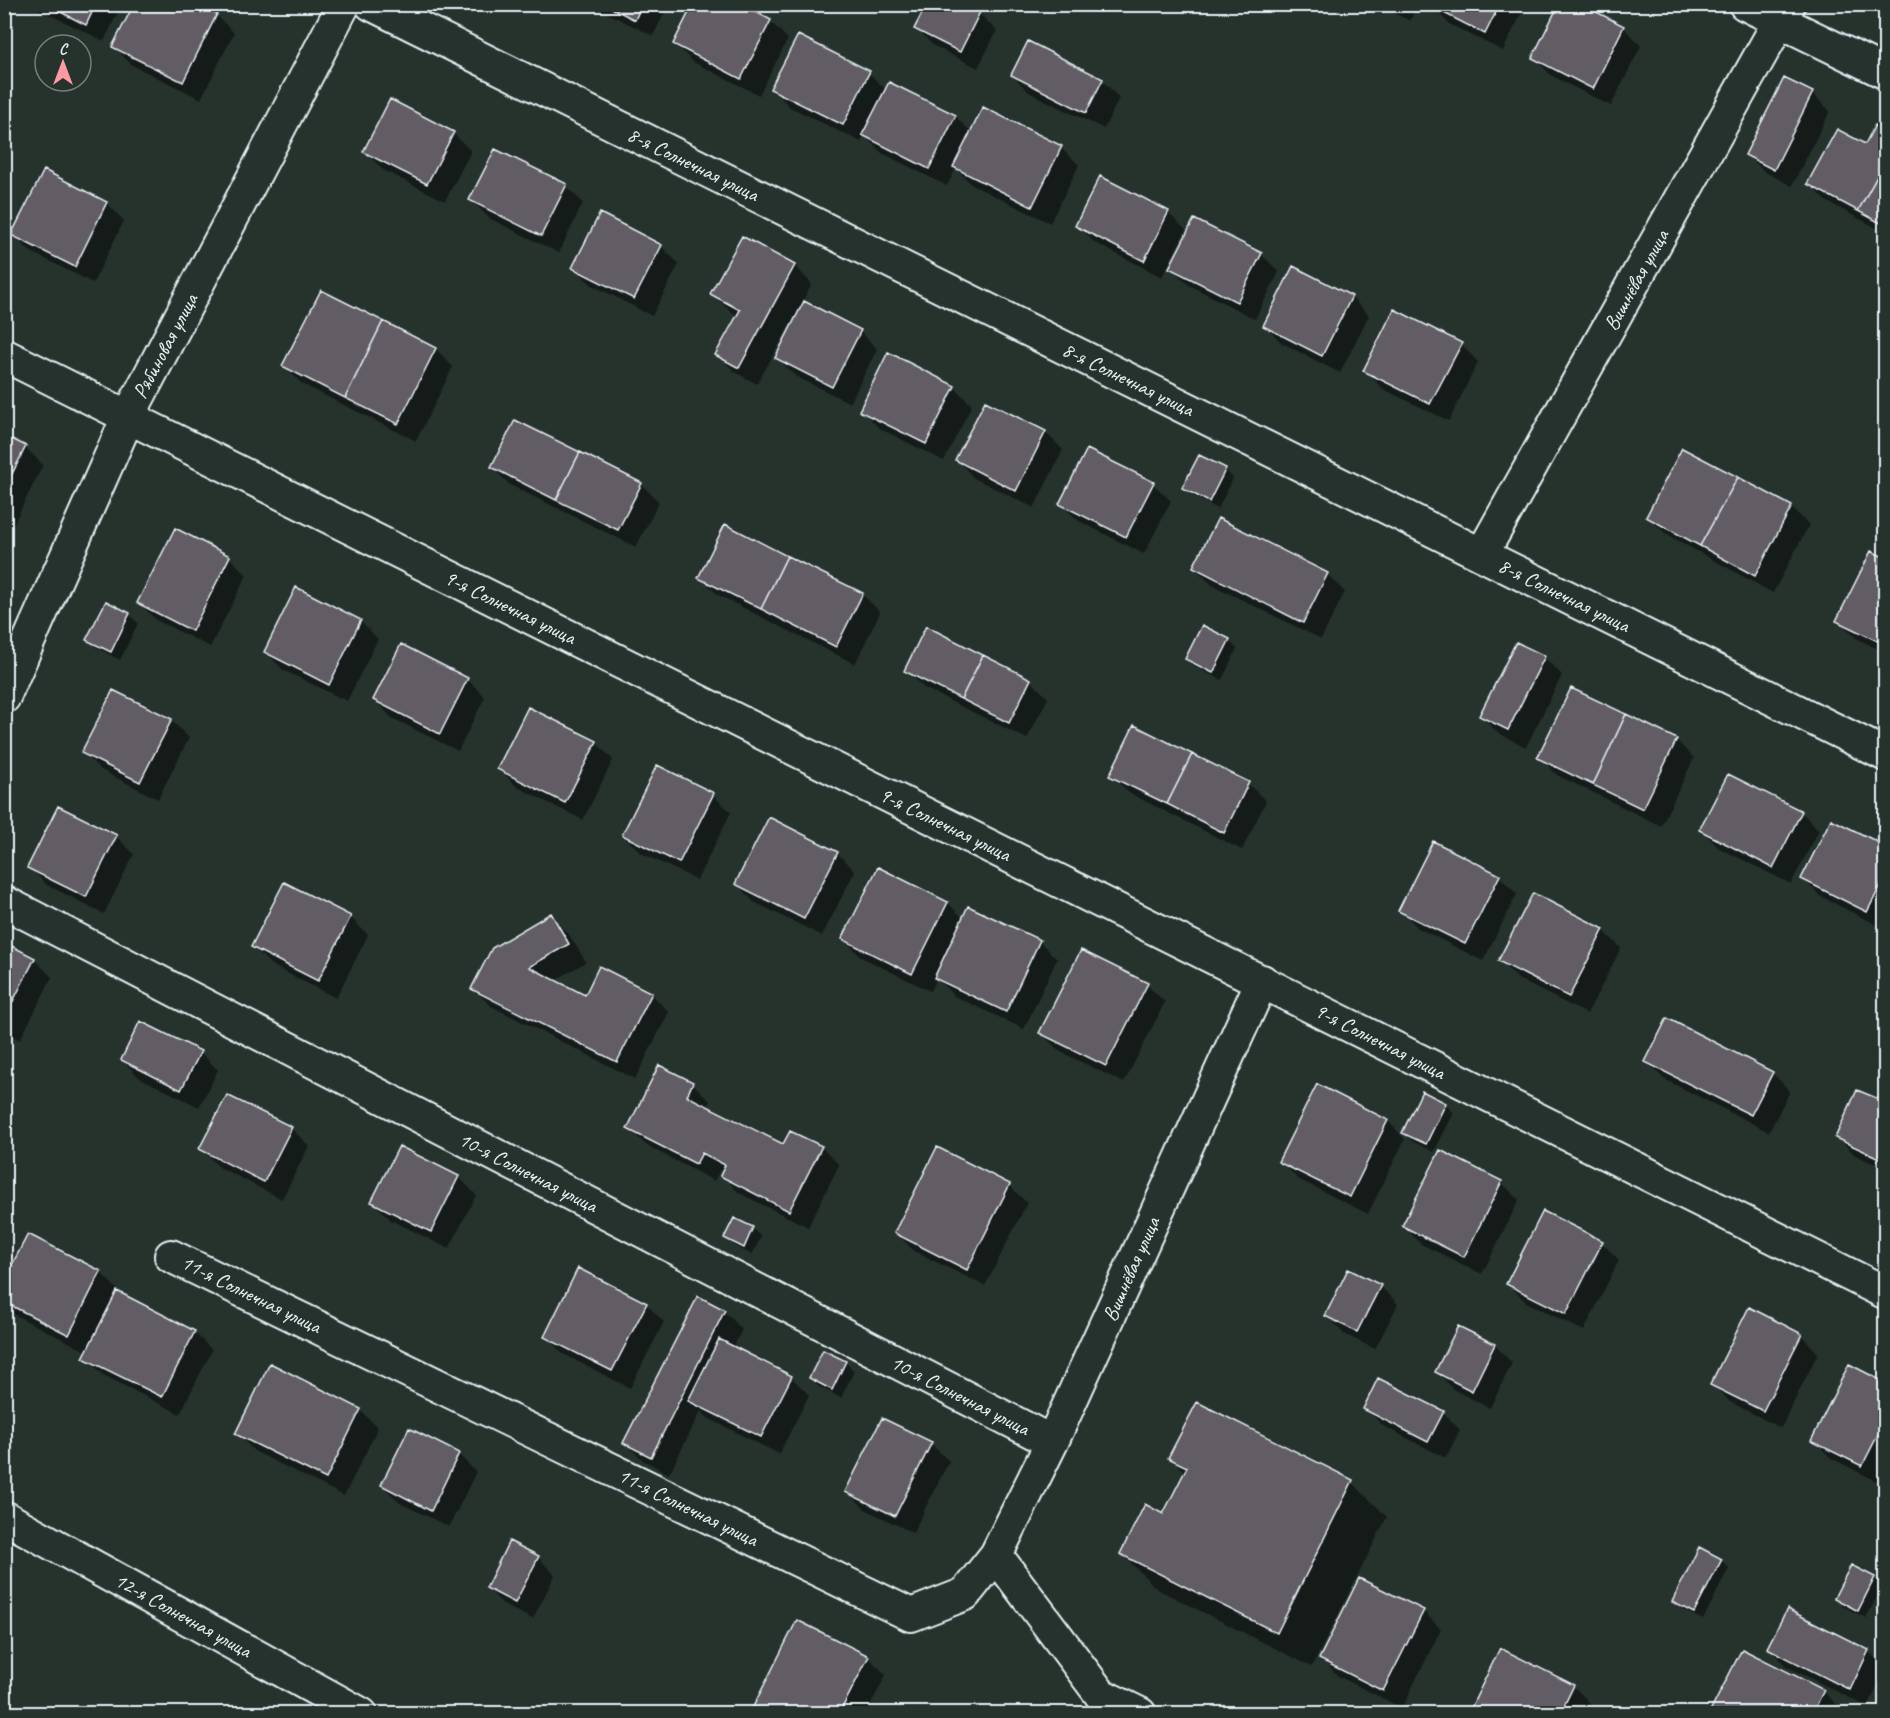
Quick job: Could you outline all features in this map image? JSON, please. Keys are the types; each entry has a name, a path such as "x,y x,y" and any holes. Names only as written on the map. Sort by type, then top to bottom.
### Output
{"street":[{"name":"Рябиновая улица","path":"4,697 128,417 344,4"},
{"name":"8-я Солнечная улица","path":"370,4 1886,755"},
{"path":"1745,4 1785,13 1886,73"},
{"name":"Вишнёвая улица","path":"1482,554 1785,13"},
{"name":"9-я Солнечная улица","path":"4,355 1886,1293"},
{"name":"10-я Солнечная улица","path":"4,902 1052,1442"},
{"name":"Вишнёвая улица","path":"996,1555 1052,1442 1262,981"},
{"name":"11-я Солнечная улица","path":"171,1256 911,1615 965,1594 996,1555"},
{"name":"12-я Солнечная улица","path":"4,1517 361,1713"},
{"path":"996,1555 1101,1695 1140,1713"}],"building":[{"path":"45,4 96,4 86,25"},
{"path":"134,4 197,4 217,14 183,82 112,47"},
{"path":"604,4 642,4 635,20"},
{"path":"693,4 741,4 771,20 741,79 673,44"},
{"path":"927,4 965,4 980,12 960,52 914,29"},
{"path":"1431,4 1500,4 1485,34 1430,6"},
{"path":"1559,4 1581,4 1624,26 1593,89 1532,58"},
{"path":"798,35 870,71 843,125 770,89"},
{"path":"1028,41 1103,79 1086,113 1011,75"},
{"path":"1784,78 1813,92 1774,170 1745,155"},
{"path":"889,82 956,115 929,169 862,135"},
{"path":"390,99 454,132 427,184 363,152"},
{"path":"983,107 1062,146 1032,207 953,167"},
{"path":"1875,125 1886,131 1886,160 1858,211 1807,184 1837,129 1865,144"},
{"path":"495,149 567,184 541,236 469,200"},
{"path":"1886,160 1886,226 1858,211"},
{"path":"44,170 107,202 75,267 11,235"},
{"path":"1100,176 1169,211 1144,261 1075,226"},
{"path":"600,213 662,245 634,299 572,268"},
{"path":"1194,219 1262,253 1237,302 1169,268"},
{"path":"742,236 795,265 739,368 715,355 740,310 710,294"},
{"path":"1293,266 1352,296 1322,356 1263,326"},
{"path":"321,290 383,321 345,398 282,366"},
{"path":"804,301 861,330 832,387 775,358"},
{"path":"1394,309 1462,343 1430,404 1363,371"},
{"path":"383,321 436,348 398,424 345,398"},
{"path":"888,352 955,386 926,444 859,411"},
{"path":"985,401 1046,431 1016,491 955,460"},
{"path":"515,420 580,452 556,500 491,467"},
{"path":"4,435 26,446 4,490"},
{"path":"1682,448 1738,477 1700,546 1646,517"},
{"path":"1087,449 1154,482 1126,537 1059,504"},
{"path":"580,452 642,483 618,530 556,500"},
{"path":"1199,455 1226,468 1209,502 1182,488"},
{"path":"1738,477 1792,506 1755,576 1700,546"},
{"path":"1218,518 1328,573 1303,623 1193,567"},
{"path":"725,524 787,556 761,609 698,578"},
{"path":"175,528 230,556 192,631 137,603"},
{"path":"1871,551 1886,558 1886,645 1836,621"},
{"path":"787,556 863,593 836,647 761,609"},
{"path":"296,587 361,620 329,685 264,652"},
{"path":"106,601 130,613 111,652 86,640"},
{"path":"1202,625 1230,639 1213,673 1185,659"},
{"path":"926,626 983,655 961,699 904,671"},
{"path":"1516,642 1545,656 1508,730 1479,716"},
{"path":"401,644 468,678 440,734 373,700"},
{"path":"983,655 1031,679 1009,723 961,699"},
{"path":"1571,688 1626,714 1593,785 1537,758"},
{"path":"113,690 172,719 140,782 81,753"},
{"path":"528,707 597,741 565,803 497,769"},
{"path":"1626,714 1677,739 1643,809 1593,785"},
{"path":"1134,725 1192,754 1167,804 1109,776"},
{"path":"1192,754 1249,782 1224,833 1167,804"},
{"path":"657,765 714,793 679,863 622,835"},
{"path":"1728,774 1802,811 1773,868 1699,830"},
{"path":"58,806 117,835 86,897 27,868"},
{"path":"769,817 838,852 804,919 735,884"},
{"path":"1831,819 1886,846 1886,875 1867,912 1801,879"},
{"path":"1433,841 1500,875 1465,944 1398,911"},
{"path":"878,867 948,902 912,974 842,939"},
{"path":"284,882 351,916 318,981 251,947"},
{"path":"1533,893 1604,929 1569,997 1498,961"},
{"path":"968,906 1040,940 1006,1012 934,978"},
{"path":"551,913 569,944 529,967 585,995 599,966 652,993 617,1062 471,989 492,948"},
{"path":"4,942 35,958 4,1019"},
{"path":"1081,950 1148,983 1106,1066 1039,1033"},
{"path":"1667,1018 1773,1072 1751,1115 1645,1062"},
{"path":"140,1021 201,1051 181,1090 121,1060"},
{"path":"659,1065 693,1082 687,1096 783,1144 790,1131 822,1146 789,1211 720,1176 725,1165 702,1153 696,1164 627,1129"},
{"path":"1317,1084 1388,1120 1350,1197 1278,1162"},
{"path":"1857,1090 1886,1102 1886,1161 1835,1138"},
{"path":"1422,1091 1446,1103 1426,1144 1402,1133"},
{"path":"227,1095 292,1127 264,1182 199,1149"},
{"path":"399,1146 459,1176 431,1232 371,1202"},
{"path":"937,1147 1010,1184 967,1270 894,1233"},
{"path":"1440,1150 1502,1181 1464,1257 1402,1226"},
{"path":"1543,1211 1603,1241 1566,1314 1506,1284"},
{"path":"734,1218 753,1227 744,1248 724,1238"},
{"path":"28,1234 101,1271 69,1335 4,1302 4,1280"},
{"path":"578,1268 647,1303 612,1371 544,1337"},
{"path":"1348,1269 1381,1285 1357,1332 1325,1316"},
{"path":"117,1291 195,1331 162,1397 83,1358"},
{"path":"698,1296 725,1310 651,1457 623,1443"},
{"path":"1749,1307 1802,1334 1763,1411 1710,1385"},
{"path":"1458,1326 1495,1344 1472,1391 1435,1372"},
{"path":"719,1339 792,1376 761,1437 688,1401"},
{"path":"823,1350 846,1361 832,1390 809,1378"},
{"path":"270,1363 361,1409 326,1479 235,1434"},
{"path":"1849,1364 1886,1383 1886,1419 1862,1466 1811,1441"},
{"path":"1378,1378 1444,1411 1428,1442 1363,1409"},
{"path":"1197,1402 1353,1480 1277,1633 1120,1554 1145,1504 1163,1514 1187,1467 1168,1458"},
{"path":"882,1418 932,1442 895,1516 845,1492"},
{"path":"409,1428 459,1453 431,1511 381,1485"},
{"path":"509,1541 539,1556 515,1603 486,1588"},
{"path":"1699,1547 1722,1559 1694,1613 1672,1602"},
{"path":"1851,1565 1875,1577 1858,1611 1834,1598"},
{"path":"1359,1578 1424,1610 1383,1691 1319,1659"},
{"path":"1787,1609 1869,1650 1850,1690 1767,1648"},
{"path":"797,1620 869,1656 839,1714 756,1714 751,1711"},
{"path":"1500,1648 1574,1685 1560,1714 1468,1714"},
{"path":"1742,1649 1824,1690 1812,1714 1709,1714"}]}
